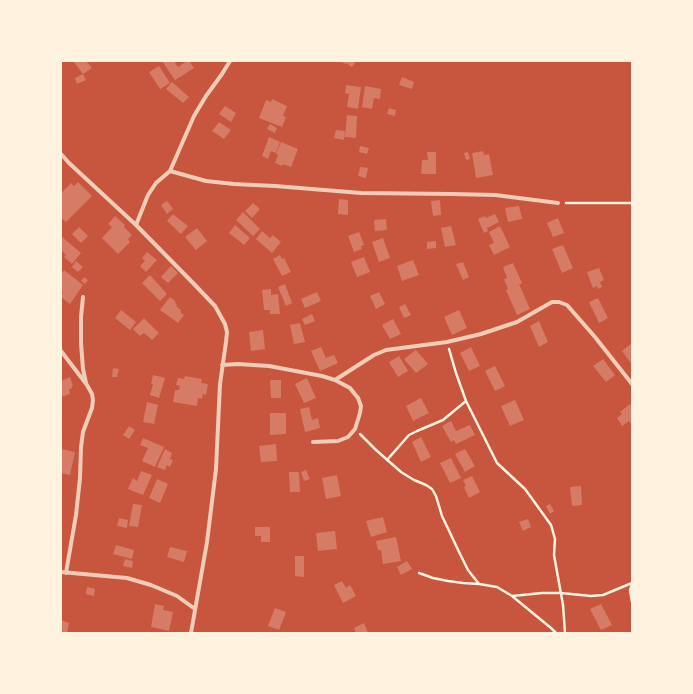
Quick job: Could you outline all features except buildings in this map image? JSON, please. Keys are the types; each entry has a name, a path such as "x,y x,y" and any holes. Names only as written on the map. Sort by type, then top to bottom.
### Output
{"street":[{"path":"136,225 148,195 156,183 170,171 194,116 230,61"},
{"path":"61,154 136,225 194,284 215,306 225,324 227,332 219,396 216,469 207,542 191,633"},
{"path":"170,171 206,181 234,184 361,193 495,195 558,203"},
{"path":"83,297 81,343 83,368 87,385"},
{"path":"334,380 374,355 386,350 447,342 481,334 517,322 552,302 559,302 567,306 595,337 632,384"},
{"path":"61,351 87,385 92,394 93,400 92,408 83,432 76,515 63,573 127,578 151,585 177,596 195,609"},
{"path":"222,365 238,364 269,366 322,376 350,388 358,398 361,406 355,429 348,437 338,441 313,442"}],"path":[{"path":"558,203 632,203"},
{"path":"447,342 466,401 497,463 525,489 551,525 555,539 554,555 563,605 565,633"},
{"path":"387,460 409,435 443,420 466,401"},
{"path":"355,429 401,472 432,489 436,496 442,516 461,556 468,570 479,584"},
{"path":"419,573 448,582 497,587 512,596 556,633"},
{"path":"512,596 561,593 591,596 603,594 632,584"},
{"path":"632,584 630,590 632,602"}]}
